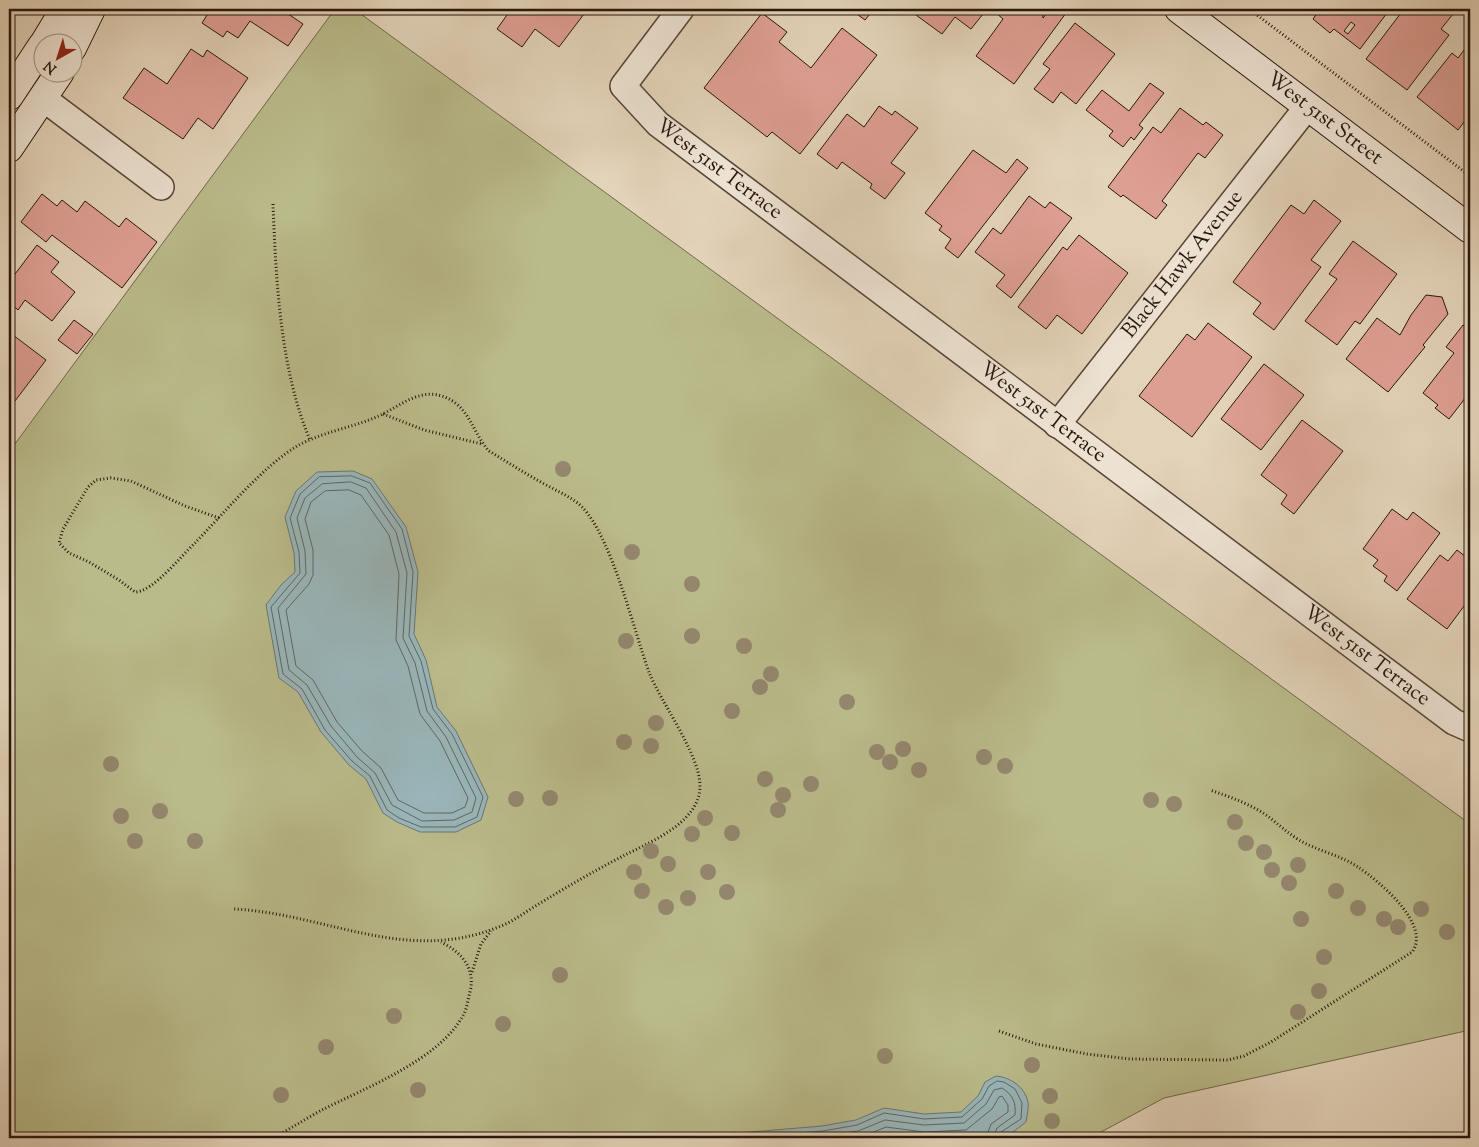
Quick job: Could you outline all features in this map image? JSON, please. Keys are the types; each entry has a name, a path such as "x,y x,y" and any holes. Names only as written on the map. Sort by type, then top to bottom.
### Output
{"street":[{"path":"51,32 65,9"},
{"path":"79,32 90,9"},
{"name":"West 51st Terrace","path":"681,9 623,86 658,124 1454,722 1470,729"},
{"name":"West 51st Street","path":"1179,9 1470,229"},
{"path":"12,85 32,59"},
{"path":"9,148 54,82"},
{"path":"44,99 161,187"},
{"name":"Black Hawk Avenue","path":"1057,425 1308,106"}],"path":[{"path":"1248,9 1470,176"},
{"path":"273,204 275,248 288,372 294,400 310,440"},
{"path":"220,518 185,506 131,480 111,478 96,480 88,487 63,529 59,544 69,553 89,562 135,592 142,592 166,571 220,518 286,453 310,440 383,414 412,397 438,396 453,401 462,409 482,444"},
{"path":"233,909 255,910 302,918 387,939 408,942 439,941 492,930 512,921 598,869 672,828 685,818 699,796 699,774 692,756 649,672 624,594 592,521 581,506 569,497 507,462 482,444 424,430 383,414"},
{"path":"999,1031 1036,1044 1088,1054 1130,1059 1228,1060 1244,1056 1271,1042 1412,952 1418,939 1411,919 1371,876 1357,866 1300,840 1254,808 1232,797 1210,790"},
{"path":"274,1138 320,1112 385,1080 440,1042 464,1014 471,987 472,972 481,944 492,930"},
{"path":"439,941 453,948 464,959 472,972"}],"green space":[{"path":"335,9 354,9 1470,824 1470,1030 1164,1098 1090,1138 9,1138 9,452"}],"water":[{"path":"353,471 372,479 406,527 418,572 414,634 426,660 437,707 456,731 488,797 481,820 456,832 420,832 397,822 383,813 366,779 349,765 321,732 298,692 279,678 266,605 281,585 295,572 294,553 285,517 296,491 317,472"},
{"path":"996,1076 1006,1078 1020,1087 1028,1102 1026,1122 1009,1135 995,1138 708,1138 715,1135 822,1126 856,1120 884,1108 924,1114 961,1112 978,1096 985,1082"}],"building":[{"path":"205,9 281,9 303,24 288,46 250,21 238,38 227,31 223,37 202,23 209,12"},
{"path":"499,9 578,9 584,14 559,47 535,29 522,47 497,29 507,15"},
{"path":"850,9 874,9 865,20"},
{"path":"921,9 987,9 971,29 955,17 942,34 916,15"},
{"path":"998,9 1042,9 1043,18 1050,9 1060,9 1066,13 1014,84 976,56 1003,19 995,12"},
{"path":"1299,9 1311,9 1306,14"},
{"path":"1320,9 1390,9 1360,49 1334,29 1330,33 1313,19","holes":["1351,22 1355,25 1348,34 1344,31"]},
{"path":"1404,9 1457,9 1441,29 1449,35 1407,90 1366,59"},
{"path":"762,13 787,32 779,42 811,68 842,28 877,55 800,154 772,132 767,137 704,88"},
{"path":"1075,23 1115,54 1076,104 1061,92 1053,103 1034,89 1050,69 1043,64"},
{"path":"1470,42 1470,114 1458,130 1417,97 1452,53 1458,58"},
{"path":"191,49 203,57 207,50 248,78 213,129 198,118 183,139 123,98 144,68 167,84"},
{"path":"1150,83 1164,93 1139,125 1143,128 1134,140 1131,137 1123,147 1109,136 1113,131 1086,110 1102,90 1129,111"},
{"path":"879,106 892,115 895,111 918,128 891,163 905,173 885,199 870,188 872,184 842,162 837,169 817,154 847,114 864,127"},
{"path":"1180,108 1203,125 1206,122 1223,135 1205,158 1198,153 1162,201 1167,205 1156,219 1123,195 1121,197 1108,187 1153,127 1161,133"},
{"path":"973,150 1006,173 1017,159 1028,168 958,258 945,248 951,239 939,230 942,226 925,213"},
{"path":"42,194 57,206 62,200 77,212 85,201 119,227 126,218 157,242 122,288 52,235 46,242 21,222"},
{"path":"1029,196 1045,208 1050,202 1072,218 1011,298 996,286 1005,275 975,252 993,228 1001,234"},
{"path":"1314,200 1341,221 1311,260 1321,267 1274,330 1253,314 1261,303 1233,282 1291,205 1304,214"},
{"path":"1079,235 1128,273 1082,334 1057,315 1046,329 1018,307 1063,247 1067,250"},
{"path":"1353,241 1397,274 1360,324 1355,321 1337,345 1305,321 1337,279 1329,274"},
{"path":"37,245 59,262 51,272 75,292 52,321 25,300 18,310 9,302 9,282"},
{"path":"1426,295 1442,297 1448,314 1423,345 1425,347 1388,392 1346,359 1377,318 1400,335 1411,315"},
{"path":"74,320 93,334 77,354 58,340"},
{"path":"1208,323 1252,357 1192,437 1139,396 1187,334 1195,340"},
{"path":"1463,325 1470,331 1470,392 1449,419 1435,408 1438,405 1423,393 1454,353 1446,347"},
{"path":"9,332 46,360 15,401 9,397"},
{"path":"1264,364 1304,395 1261,450 1221,419"},
{"path":"1302,420 1343,451 1294,514 1281,504 1287,495 1261,475"},
{"path":"1392,509 1407,520 1413,512 1440,533 1397,591 1384,581 1387,576 1373,566 1378,560 1363,549"},
{"path":"1457,550 1470,560 1470,598 1447,629 1407,599 1440,555 1448,561"}]}
